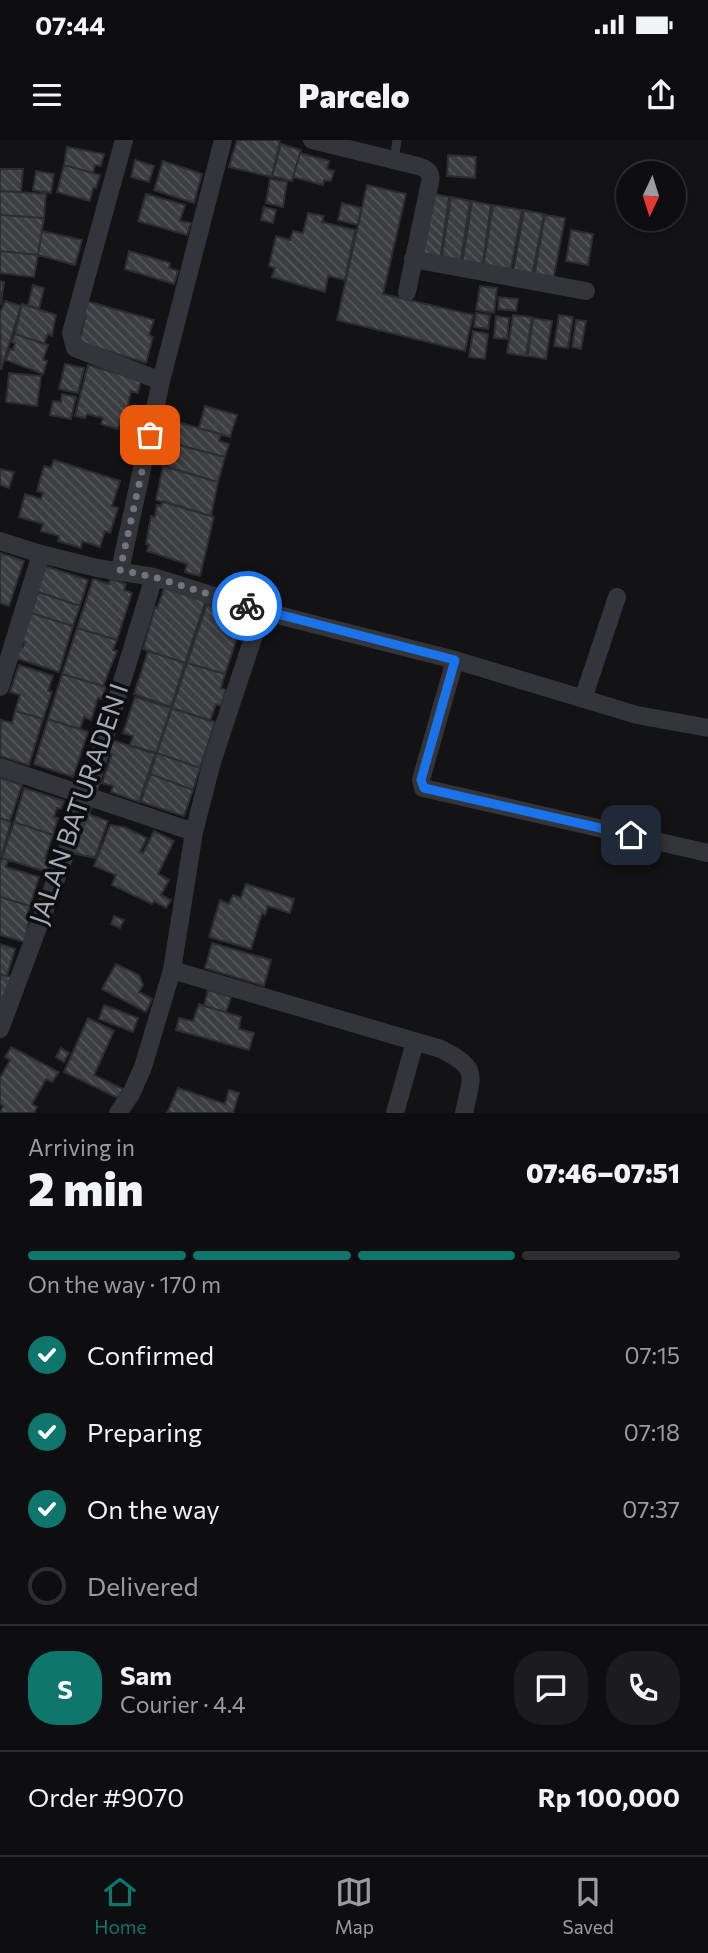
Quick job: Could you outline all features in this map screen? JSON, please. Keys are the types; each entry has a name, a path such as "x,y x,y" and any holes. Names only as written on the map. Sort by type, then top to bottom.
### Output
{"street":[{"path":"124,140 71,333 72,342 75,348 162,381"},
{"path":"120,570 162,381 223,140"},
{"path":"312,140 426,168 431,177 407,292"},
{"path":"413,259 586,291"},
{"path":"0,541 97,568 154,577 262,611 455,660 637,715 708,729"},
{"path":"0,687 41,554"},
{"name":"JALAN BATURADEN I","path":"0,1030 87,796 154,577"},
{"path":"583,699 617,597"},
{"path":"118,1113 131,1094 143,1067 172,970 194,832 212,762 262,611"},
{"path":"455,660 421,780 423,788 708,853"},
{"path":"0,767 194,832"},
{"path":"172,970 441,1049 465,1061 471,1070 464,1113"},
{"path":"395,1113 415,1042"}],"lane":[{"path":"394,160 397,140"}],"building":[{"path":"237,140 280,140 272,177 229,167"},
{"path":"281,144 301,150 292,181 272,176"},
{"path":"67,147 104,154 101,166 95,165 93,173 64,165"},
{"path":"300,153 329,161 327,169 334,171 331,181 324,180 323,185 293,177"},
{"path":"448,155 476,157 475,178 447,176"},
{"path":"135,160 154,166 149,182 131,177"},
{"path":"163,161 202,174 194,203 154,190"},
{"path":"64,165 100,175 90,201 57,192"},
{"path":"0,169 23,169 21,192 0,191"},
{"path":"36,171 54,174 51,193 33,190"},
{"path":"270,179 287,182 283,207 266,203"},
{"path":"367,185 406,194 383,294 473,315 465,351 337,320"},
{"path":"0,191 46,194 44,218 2,215"},
{"path":"430,193 449,197 440,261 420,258"},
{"path":"146,194 185,205 180,221 191,223 187,235 138,221"},
{"path":"451,197 470,201 460,265 441,262"},
{"path":"472,201 491,205 482,269 462,265"},
{"path":"342,203 361,208 358,225 338,220"},
{"path":"493,205 522,210 510,274 483,269"},
{"path":"264,207 276,210 273,223 261,220"},
{"path":"524,210 544,214 532,277 513,273"},
{"path":"0,213 44,218 38,255 0,251"},
{"path":"308,213 324,216 322,222 355,230 345,280 328,276 325,292 272,277 275,268 269,266 276,236 290,240 293,231 303,233"},
{"path":"545,215 565,218 553,281 534,277"},
{"path":"571,230 593,234 588,265 566,261"},
{"path":"42,231 82,240 75,265 38,255"},
{"path":"0,251 38,255 34,277 0,273"},
{"path":"129,251 170,263 169,268 178,271 174,284 125,269"},
{"path":"0,281 4,282 1,304 0,304"},
{"path":"33,285 44,288 39,309 28,305"},
{"path":"480,286 497,288 494,313 476,310"},
{"path":"499,297 518,299 516,311 498,309"},
{"path":"5,301 21,306 1,370 0,313"},
{"path":"86,301 154,320 149,335 153,337 146,363 79,342 86,315 83,314"},
{"path":"22,304 56,315 52,336 48,334 44,344 15,334"},
{"path":"476,313 490,315 488,329 474,327"},
{"path":"513,315 532,317 526,356 507,353"},
{"path":"559,315 573,317 568,348 554,346"},
{"path":"496,316 509,318 507,339 494,338"},
{"path":"533,318 552,321 546,359 528,356"},
{"path":"576,320 586,321 581,349 572,347"},
{"path":"473,331 488,334 485,359 469,357"},
{"path":"15,334 48,345 43,360 47,361 43,374 6,360 10,349 13,350"},
{"path":"65,364 84,368 78,393 59,389"},
{"path":"88,365 141,380 138,393 131,391 124,423 120,422 118,429 101,424 103,418 87,414 85,418 75,416"},
{"path":"9,373 41,376 37,406 6,402"},
{"path":"62,394 76,397 71,419 50,415 53,401 61,402"},
{"path":"205,406 237,415 230,437 199,428"},
{"path":"177,422 221,434 219,441 229,444 225,457 172,443"},
{"path":"174,444 225,457 218,482 168,467"},
{"path":"54,460 120,481 112,506 118,508 110,533 105,531 100,547 82,541 81,548 58,541 59,536 41,531 43,524 19,517 25,494 41,499 43,493 37,491 44,466 51,468"},
{"path":"163,466 218,482 211,516 156,500"},
{"path":"0,469 14,472 9,488 0,485"},
{"path":"163,501 214,517 200,576 185,572 187,564 147,551 151,516 155,517 157,505 161,506"},
{"path":"0,553 24,561 9,606 0,603"},
{"path":"42,565 88,580 80,606 36,591"},
{"path":"93,579 109,584 110,579 126,584 124,590 132,593 117,640 77,628"},
{"path":"165,586 206,600 185,663 143,649 155,607 157,608"},
{"path":"38,592 80,606 73,626 31,613"},
{"path":"207,604 230,612 241,626 225,674 187,663"},
{"path":"31,613 73,626 59,672 12,657 16,645 23,647 25,642 22,641"},
{"path":"77,628 117,640 113,650 117,651 103,686 62,674"},
{"path":"148,651 185,663 171,707 134,694"},
{"path":"187,663 225,674 221,688 226,690 221,706 216,704 210,721 172,708"},
{"path":"19,665 53,676 48,691 52,692 43,719 15,711 20,695 10,692"},
{"path":"62,674 106,687 102,699 98,698 91,720 84,717 80,729 48,719"},
{"path":"135,697 171,708 156,753 130,745 133,736 123,733"},
{"path":"172,708 215,722 200,768 157,753"},
{"path":"15,711 43,719 29,765 0,756 1,720 12,723"},
{"path":"48,719 88,732 73,777 34,764"},
{"path":"112,740 155,754 139,802 111,792 113,786 102,783 112,754 108,753"},
{"path":"157,753 200,768 193,790 150,774"},
{"path":"150,774 193,790 184,816 141,802"},
{"path":"0,778 22,785 10,821 0,818"},
{"path":"24,788 64,801 61,809 57,808 54,817 58,818 53,835 14,822"},
{"path":"85,813 108,821 95,858 72,853"},
{"path":"0,818 11,822 1,857 0,856"},
{"path":"14,822 53,835 45,858 51,860 47,872 2,858"},
{"path":"110,825 124,827 147,838 140,852 143,853 154,831 174,841 158,874 169,880 161,895 171,900 166,908 112,885 116,875 94,866"},
{"path":"2,858 8,860 6,867 39,877 30,906 0,897"},
{"path":"246,884 294,899 290,913 268,906 265,915 262,913 251,949 209,937 220,900 229,904 233,895 241,898"},
{"path":"0,897 30,906 26,918 29,919 25,942 0,935"},
{"path":"114,916 124,920 120,928 111,924"},
{"path":"212,943 271,960 264,986 205,968"},
{"path":"0,944 15,949 7,976 0,974"},
{"path":"116,964 139,975 143,985 139,992 152,999 146,1012 102,989"},
{"path":"0,974 11,977 0,1012"},
{"path":"208,990 231,997 226,1012 204,1006"},
{"path":"199,1004 241,1017 239,1029 254,1033 249,1050 176,1030 179,1018 193,1021"},
{"path":"104,1005 138,1018 133,1032 99,1019"},
{"path":"88,1018 114,1031 94,1075 123,1089 118,1098 64,1072"},
{"path":"11,1047 59,1072 52,1082 46,1079 32,1104 37,1107 34,1113 0,1113 3,1106 0,1104 0,1078 10,1060 5,1057"},
{"path":"61,1048 69,1053 64,1062 56,1057"},
{"path":"178,1088 225,1104 229,1090 239,1093 233,1113 167,1113"}],"way so far":[{"path":"150,435 120,570 154,577 247,606"}],"route":[{"path":"247,606 455,660 421,780 424,788 631,835"}]}
